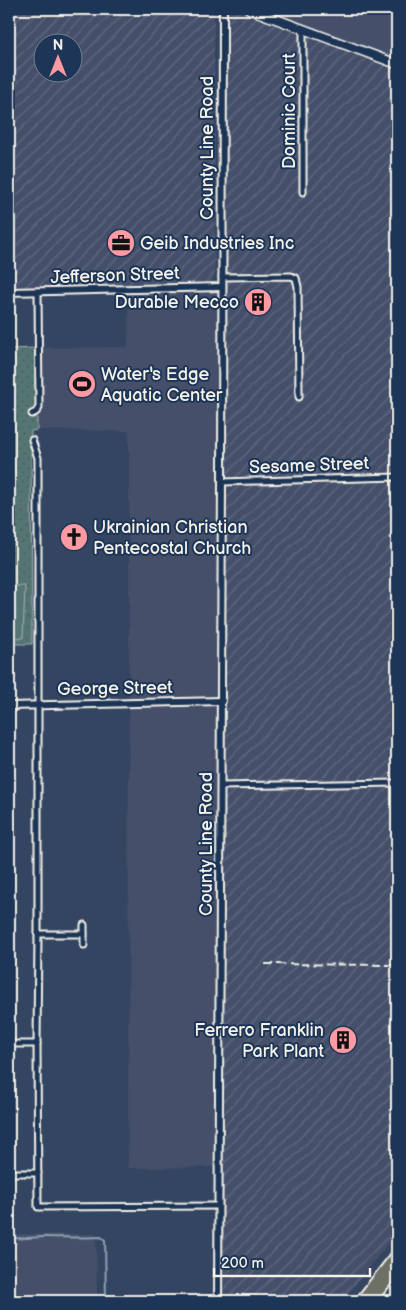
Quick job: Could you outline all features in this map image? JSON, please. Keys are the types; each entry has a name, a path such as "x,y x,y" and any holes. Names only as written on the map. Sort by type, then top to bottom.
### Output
{"highway":[{"path":"361,1301 397,1255"},
{"path":"370,1301 397,1268"}],"main road":[{"path":"249,9 397,64"}],"street":[{"name":"County Line Road","path":"218,1301 222,701 222,9"},
{"name":"Dominic Court","path":"303,29 303,192"},
{"path":"222,277 291,276 296,278 298,287 299,396"},
{"name":"Jefferson Street","path":"9,292 222,287"},
{"path":"32,414 39,408 38,292"},
{"path":"32,440 38,458 38,934 36,1044 38,1208 219,1206"},
{"name":"Sesame Street","path":"222,482 397,477"},
{"name":"George Street","path":"9,706 222,701"},
{"path":"221,786 397,783"},
{"path":"84,925 84,946"},
{"path":"38,934 84,934"},
{"path":"9,1044 36,1044"},
{"path":"9,1173 38,1173"}],"shaded area":[{"path":"9,9 214,9 215,276 211,282 9,288"},
{"path":"226,9 242,9 385,65 397,39 397,1232 342,1301 221,1301"},
{"path":"263,9 397,9 397,39 388,56"},
{"path":"219,288 218,699 129,700 129,431 37,430 37,348 128,347 129,292"},
{"path":"218,703 218,1167 128,1168 129,705"},
{"path":"9,1234 96,1234 97,1301 9,1301"}],"green space":[{"path":"37,348 37,430 31,431 32,644 9,644 9,349"},
{"path":"9,586 25,586 23,638 9,637"}],"waterway":[{"path":"9,1238 101,1237 105,1240 106,1301"}],"railway":[{"path":"265,964 397,965"}],"place":[{"name":"Geib Industries Inc","path":"121,243"},
{"name":"Durable Mecco","path":"258,302"},
{"name":"Water's Edge Aquatic Center","path":"82,384"},
{"name":"Ukrainian Christian Pentecostal Church","path":"74,537"},
{"name":"Ferrero Franklin Park Plant","path":"343,1040"}]}
